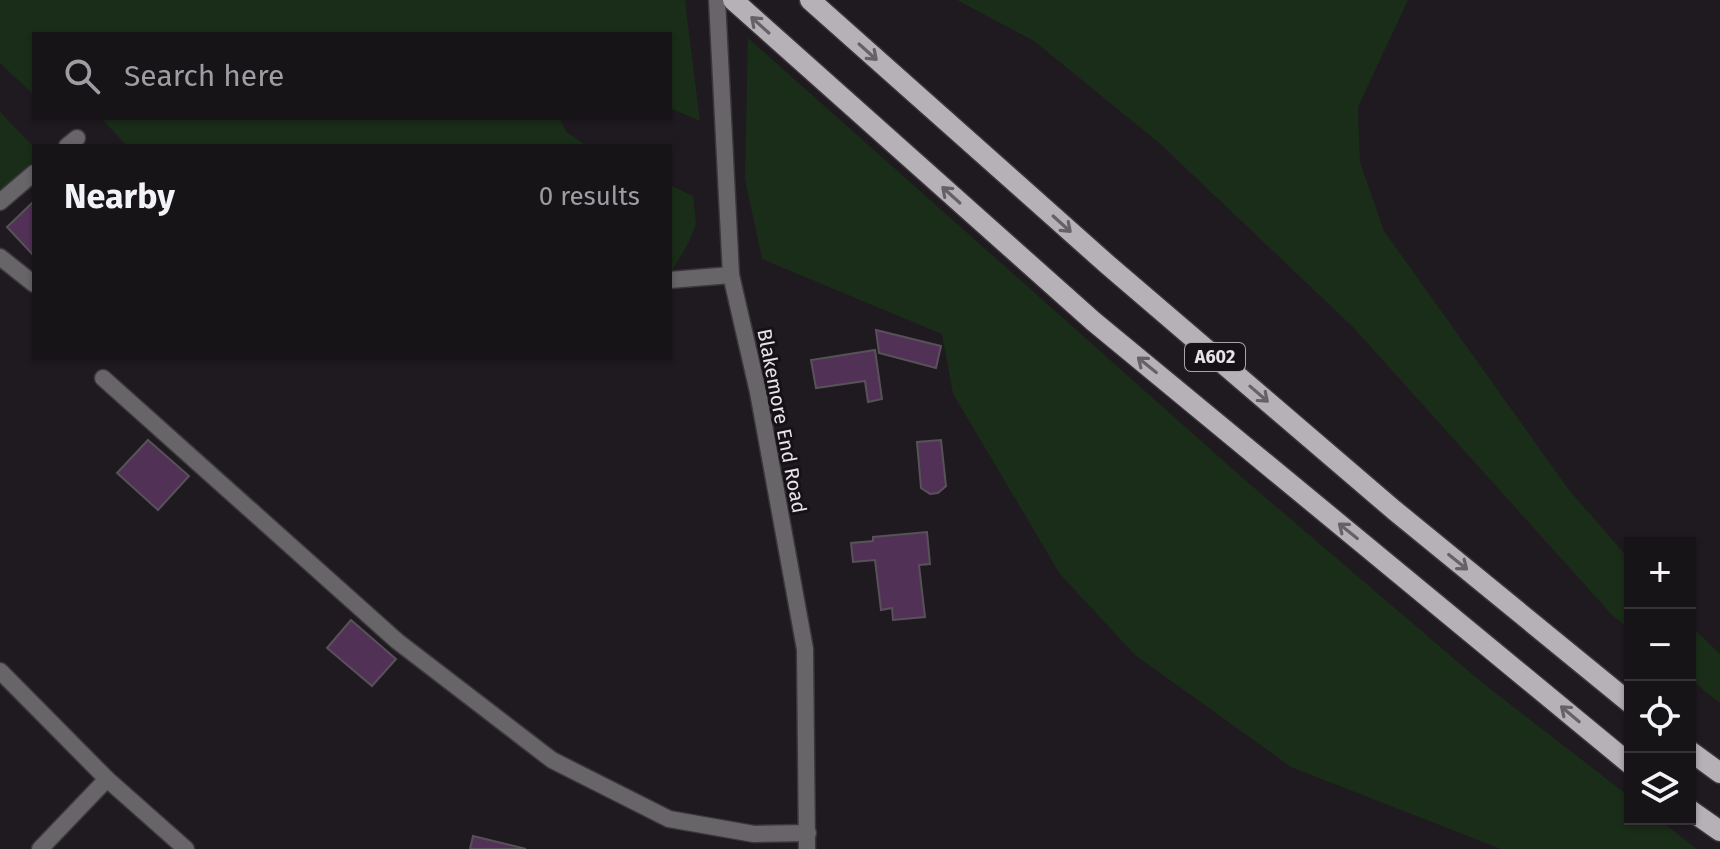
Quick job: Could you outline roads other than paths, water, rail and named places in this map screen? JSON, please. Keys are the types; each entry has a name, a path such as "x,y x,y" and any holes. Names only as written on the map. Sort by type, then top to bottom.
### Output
{"main road":[{"name":"A602","path":"733,0 1093,321 1624,759"},
{"name":"A602","path":"810,0 1155,306 1394,510 1624,698"},
{"path":"1693,753 1720,773"},
{"path":"1696,814 1720,831"}],"street":[{"name":"Blakemore End Road","path":"717,0 731,275 758,392 805,649 808,841"},
{"path":"0,202 32,175"},
{"path":"0,257 32,282"},
{"path":"672,280 731,275"},
{"path":"103,378 397,641 552,760 669,819 808,841"},
{"path":"0,671 107,779 186,849"},
{"path":"40,849 107,779"}]}
